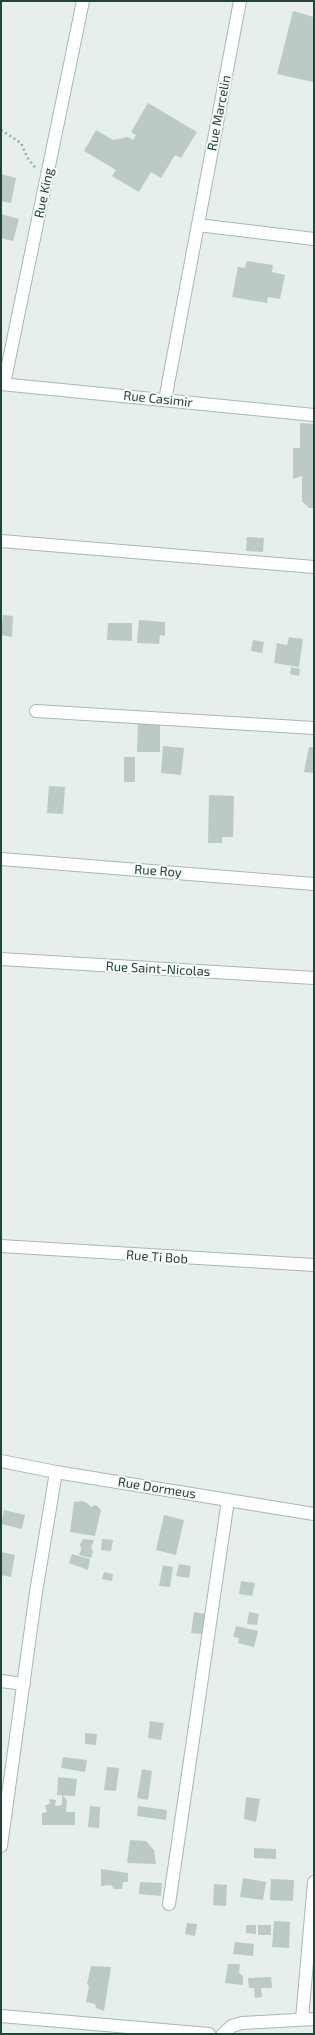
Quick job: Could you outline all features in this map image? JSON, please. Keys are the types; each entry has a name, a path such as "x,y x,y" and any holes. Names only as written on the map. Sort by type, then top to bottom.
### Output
{"street":[{"name":"Rue King","path":"3,384 83,1"},
{"name":"Rue Marcelin","path":"165,400 240,1"},
{"path":"198,225 314,239"},
{"name":"Rue Casimir","path":"3,384 314,415"},
{"path":"1,541 314,567"},
{"path":"36,711 314,728"},
{"name":"Rue Roy","path":"1,859 314,884"},
{"name":"Rue Saint-Nicolas","path":"1,959 314,978"},
{"name":"Rue Ti Bob","path":"1,1246 314,1265"},
{"name":"Rue Dormeus","path":"1,1462 314,1514"},
{"path":"1,1846 56,1472"},
{"path":"170,1904 228,1500"},
{"path":"1,1681 24,1684"},
{"path":"223,2034 232,2026 242,2023 308,2019 314,1882"},
{"path":"1,2016 209,2034"}],"path":[{"path":"1,130 21,143 27,157 46,182"}],"building":[{"path":"293,11 314,17 313,82 277,74"},
{"path":"148,103 197,132 181,158 175,155 161,178 151,172 139,192 112,176 116,170 84,151 96,130 113,140 128,137 133,140 136,135 131,132"},
{"path":"1,174 16,178 11,203 1,201"},
{"path":"1,214 19,219 13,241 1,238"},
{"path":"247,261 273,265 272,272 285,275 280,299 268,297 267,303 232,297 238,267 245,268"},
{"path":"300,423 314,424 314,508 309,508 302,501 302,476 293,479 293,448 300,448"},
{"path":"247,537 264,538 263,552 246,551"},
{"path":"3,615 13,616 12,637 1,635"},
{"path":"139,620 165,622 165,636 160,635 159,644 137,643"},
{"path":"108,623 132,623 132,641 107,640"},
{"path":"289,637 303,639 299,667 274,663 277,643 287,645"},
{"path":"253,640 264,642 262,653 251,651"},
{"path":"291,667 300,669 299,676 290,674"},
{"path":"138,720 160,720 160,752 137,752"},
{"path":"163,746 184,748 181,775 161,773"},
{"path":"309,747 314,747 314,773 304,772"},
{"path":"124,757 135,757 135,782 124,782"},
{"path":"49,786 65,787 63,814 47,813"},
{"path":"209,795 234,796 233,837 222,837 222,843 208,843"},
{"path":"82,1501 91,1507 96,1505 101,1510 95,1536 70,1532 74,1502"},
{"path":"4,1510 25,1515 22,1529 1,1524"},
{"path":"164,1515 184,1520 176,1555 156,1550"},
{"path":"83,1539 94,1540 91,1548 93,1551 91,1558 79,1555 81,1550 80,1544"},
{"path":"102,1539 113,1540 111,1551 101,1550"},
{"path":"1,1552 15,1555 11,1577 1,1575"},
{"path":"72,1554 90,1559 88,1570 69,1563"},
{"path":"179,1564 191,1566 189,1578 176,1576"},
{"path":"163,1565 173,1567 170,1587 159,1586"},
{"path":"104,1572 113,1574 112,1581 102,1579"},
{"path":"241,1581 255,1583 252,1596 239,1594"},
{"path":"194,1612 205,1614 202,1634 191,1633"},
{"path":"249,1612 259,1614 257,1625 247,1624"},
{"path":"236,1626 258,1631 254,1647 238,1643 239,1638 233,1637"},
{"path":"150,1721 164,1723 161,1740 148,1738"},
{"path":"85,1733 97,1734 96,1745 85,1744"},
{"path":"63,1757 87,1760 85,1772 61,1768"},
{"path":"107,1767 119,1768 116,1791 104,1790"},
{"path":"142,1769 152,1771 148,1800 137,1798"},
{"path":"58,1777 77,1779 75,1796 57,1795"},
{"path":"62,1795 67,1800 66,1812 75,1812 75,1825 42,1825 42,1813 47,1812 45,1806 50,1803 49,1799 56,1800 55,1806 62,1805"},
{"path":"246,1797 260,1799 256,1822 244,1819"},
{"path":"90,1806 100,1807 99,1828 88,1827"},
{"path":"138,1806 167,1810 166,1820 137,1816"},
{"path":"130,1840 146,1841 154,1850 156,1864 127,1863"},
{"path":"254,1848 276,1849 276,1859 254,1858"},
{"path":"101,1869 128,1873 128,1882 123,1882 122,1889 114,1889 111,1885 101,1886"},
{"path":"243,1878 266,1882 263,1900 240,1897"},
{"path":"271,1879 294,1880 293,1901 270,1900"},
{"path":"140,1882 162,1883 161,1896 139,1894"},
{"path":"214,1884 227,1885 226,1906 213,1905"},
{"path":"274,1921 290,1922 289,1948 272,1947"},
{"path":"187,1923 197,1924 195,1936 185,1934"},
{"path":"246,1925 256,1925 256,1934 246,1933"},
{"path":"258,1925 271,1925 271,1935 258,1935"},
{"path":"235,1942 254,1944 253,1956 233,1954"},
{"path":"228,1964 240,1964 239,1972 243,1977 243,1985 225,1983"},
{"path":"91,1966 111,1967 104,2011 96,2008 95,2004 86,2002 89,1986 87,1984"},
{"path":"271,1977 272,1988 261,1988 262,1997 255,1998 254,1988 249,1988 248,1978"}]}
